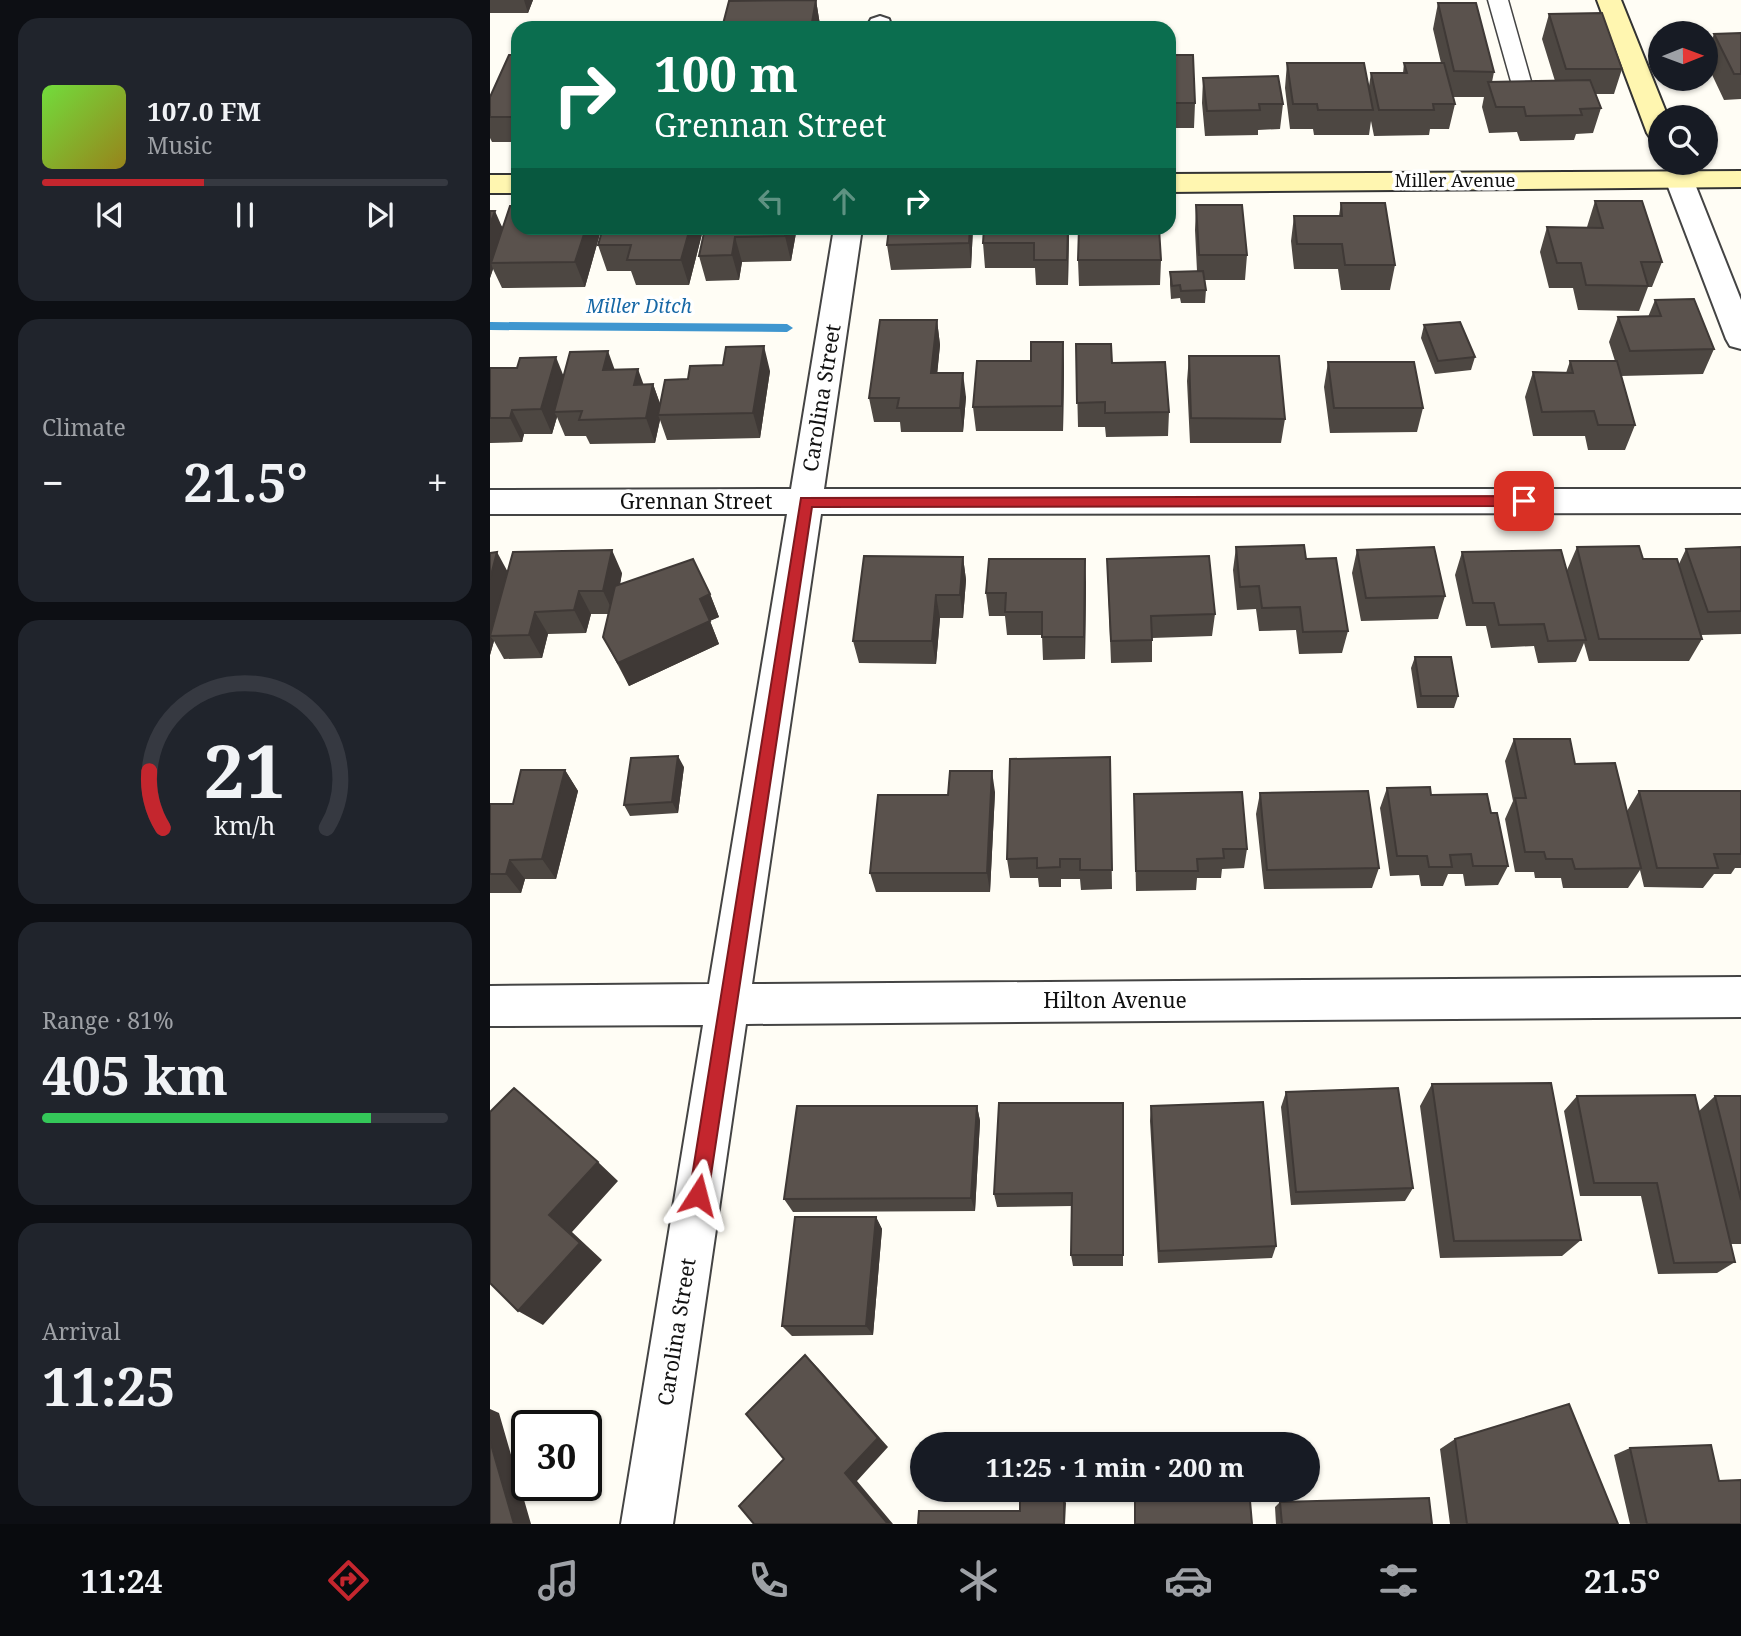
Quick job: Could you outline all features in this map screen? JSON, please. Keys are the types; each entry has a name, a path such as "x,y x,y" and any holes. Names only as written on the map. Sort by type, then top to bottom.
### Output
{"street":[{"path":"1609,0 1650,105"},
{"name":"Miller Avenue","path":"1176,183 1648,172"},
{"path":"1678,175 1741,339"},
{"name":"Miller Avenue","path":"1708,175 1741,179"},
{"path":"490,184 511,184"},
{"name":"Carolina Street","path":"648,1524 847,235"},
{"name":"Grennan Street","path":"490,502 1741,500"},
{"name":"Hilton Avenue","path":"490,1006 1741,997"}],"lane":[{"path":"1498,0 1524,92"}],"building":[{"path":"816,0 812,21 724,21 729,1"},
{"path":"1438,3 1476,3 1494,72 1454,71"},
{"path":"1602,13 1622,69 1566,69 1549,14"},
{"path":"1741,33 1741,74 1734,74 1718,42 1718,34"},
{"path":"511,55 511,117 490,117 490,97"},
{"path":"1176,55 1193,55 1195,103 1176,103"},
{"path":"1287,63 1364,63 1373,110 1318,110 1317,104 1293,104"},
{"path":"1404,63 1444,63 1455,104 1433,104 1434,110 1379,110 1371,73 1407,73"},
{"path":"1278,76 1283,104 1259,104 1260,110 1207,111 1203,78"},
{"path":"1590,80 1601,108 1580,109 1582,115 1526,116 1524,107 1496,107 1488,82"},
{"path":"1595,201 1642,201 1662,262 1641,262 1648,286 1586,285 1581,263 1557,263 1547,227 1603,228"},
{"path":"1341,203 1385,203 1395,265 1345,265 1342,244 1297,244 1294,216 1342,216"},
{"path":"1196,205 1242,205 1247,255 1199,255"},
{"path":"510,206 511,235 584,235 575,262 491,263"},
{"path":"490,211 495,211 490,224"},
{"path":"601,235 688,235 681,260 627,260 631,245 598,245"},
{"path":"704,235 785,235 735,237 732,255 699,256"},
{"path":"888,235 970,235 969,243 887,245"},
{"path":"984,235 1068,235 1067,260 1034,260 1034,243 983,243"},
{"path":"1079,235 1159,235 1161,260 1078,260"},
{"path":"1203,271 1206,290 1181,291 1180,285 1172,286 1170,272"},
{"path":"1694,299 1714,349 1630,351 1618,317 1661,316 1655,300"},
{"path":"880,320 937,320 931,373 963,373 960,408 897,408 899,398 869,398"},
{"path":"1460,322 1475,357 1438,361 1424,325"},
{"path":"1031,342 1063,342 1062,406 973,407 977,361 1031,361"},
{"path":"1076,344 1111,344 1112,363 1165,362 1169,412 1105,413 1105,402 1077,403"},
{"path":"764,346 753,413 658,415 665,380 688,379 690,366 723,365 726,347"},
{"path":"608,351 603,370 638,369 634,385 653,384 646,418 579,420 582,411 554,412 570,352"},
{"path":"1189,356 1279,356 1285,419 1191,418"},
{"path":"556,357 541,409 512,410 510,418 490,418 490,368 517,368 520,358"},
{"path":"1570,361 1617,361 1635,425 1598,425 1594,411 1542,412 1533,372 1573,373"},
{"path":"1328,362 1414,362 1423,408 1334,408"},
{"path":"1304,545 1306,559 1336,558 1348,631 1303,632 1300,607 1262,608 1259,586 1240,587 1236,547"},
{"path":"1639,546 1643,559 1677,559 1702,639 1599,639 1577,547"},
{"path":"1434,547 1445,596 1366,598 1357,550"},
{"path":"1741,547 1741,611 1708,612 1686,549"},
{"path":"612,550 603,591 579,591 574,610 535,612 529,635 490,636 513,552"},
{"path":"1561,550 1586,640 1548,641 1544,624 1499,625 1494,603 1473,603 1462,552"},
{"path":"497,552 490,579 490,553"},
{"path":"864,556 963,557 960,595 936,595 932,641 853,641"},
{"path":"1209,556 1215,614 1151,616 1152,640 1111,641 1107,559"},
{"path":"693,559 710,594 700,599 710,621 618,663 603,637 615,586"},
{"path":"989,559 1085,559 1084,637 1042,637 1042,612 1005,612 1006,593 986,593"},
{"path":"1415,657 1451,657 1458,696 1421,696"},
{"path":"1514,739 1570,739 1575,764 1615,763 1641,868 1575,869 1572,859 1546,859 1544,852 1525,852 1515,798 1526,798"},
{"path":"678,756 672,802 624,805 631,758"},
{"path":"1110,757 1112,870 1080,870 1080,859 1060,859 1060,867 1037,868 1037,858 1007,859 1010,759"},
{"path":"521,770 565,770 542,859 510,860 506,874 490,874 490,804 513,804"},
{"path":"950,771 992,771 987,873 870,873 878,795 948,795"},
{"path":"1430,787 1431,795 1487,794 1491,813 1497,813 1508,866 1473,866 1471,854 1450,855 1452,867 1429,867 1427,856 1397,856 1387,788"},
{"path":"1368,791 1379,868 1267,870 1260,793"},
{"path":"1639,791 1741,791 1741,854 1714,854 1718,868 1657,868"},
{"path":"1242,792 1247,849 1223,849 1224,858 1197,859 1198,871 1136,871 1134,794"},
{"path":"1551,1083 1581,1240 1454,1241 1432,1084"},
{"path":"514,1088 598,1162 549,1215 580,1243 518,1311 490,1283 490,1112"},
{"path":"1398,1088 1413,1188 1296,1192 1286,1092"},
{"path":"1695,1095 1735,1262 1674,1263 1657,1183 1594,1183 1577,1096"},
{"path":"1715,1096 1741,1096 1741,1200"},
{"path":"1263,1102 1276,1246 1159,1251 1151,1106"},
{"path":"999,1103 1123,1103 1123,1255 1071,1255 1072,1193 994,1194"},
{"path":"797,1106 977,1106 971,1198 784,1199"},
{"path":"795,1217 876,1217 866,1326 782,1326"},
{"path":"805,1355 878,1438 845,1473 888,1524 754,1524 739,1506 784,1459 746,1414"},
{"path":"1569,1404 1618,1524 1467,1524 1455,1439"},
{"path":"490,1441 514,1524 490,1524"},
{"path":"1711,1445 1719,1481 1741,1480 1741,1524 1647,1524 1630,1448"},
{"path":"1429,1498 1432,1524 1282,1524 1280,1502"},
{"path":"1020,1502 1064,1502 1064,1524 918,1524 919,1511 1020,1511"},
{"path":"1135,1502 1250,1502 1252,1524 1135,1524"}],"waterway":[{"name":"Miller Ditch","path":"490,326 787,328"}],"route":[{"path":"698,1195 806,502 1524,501"}]}
